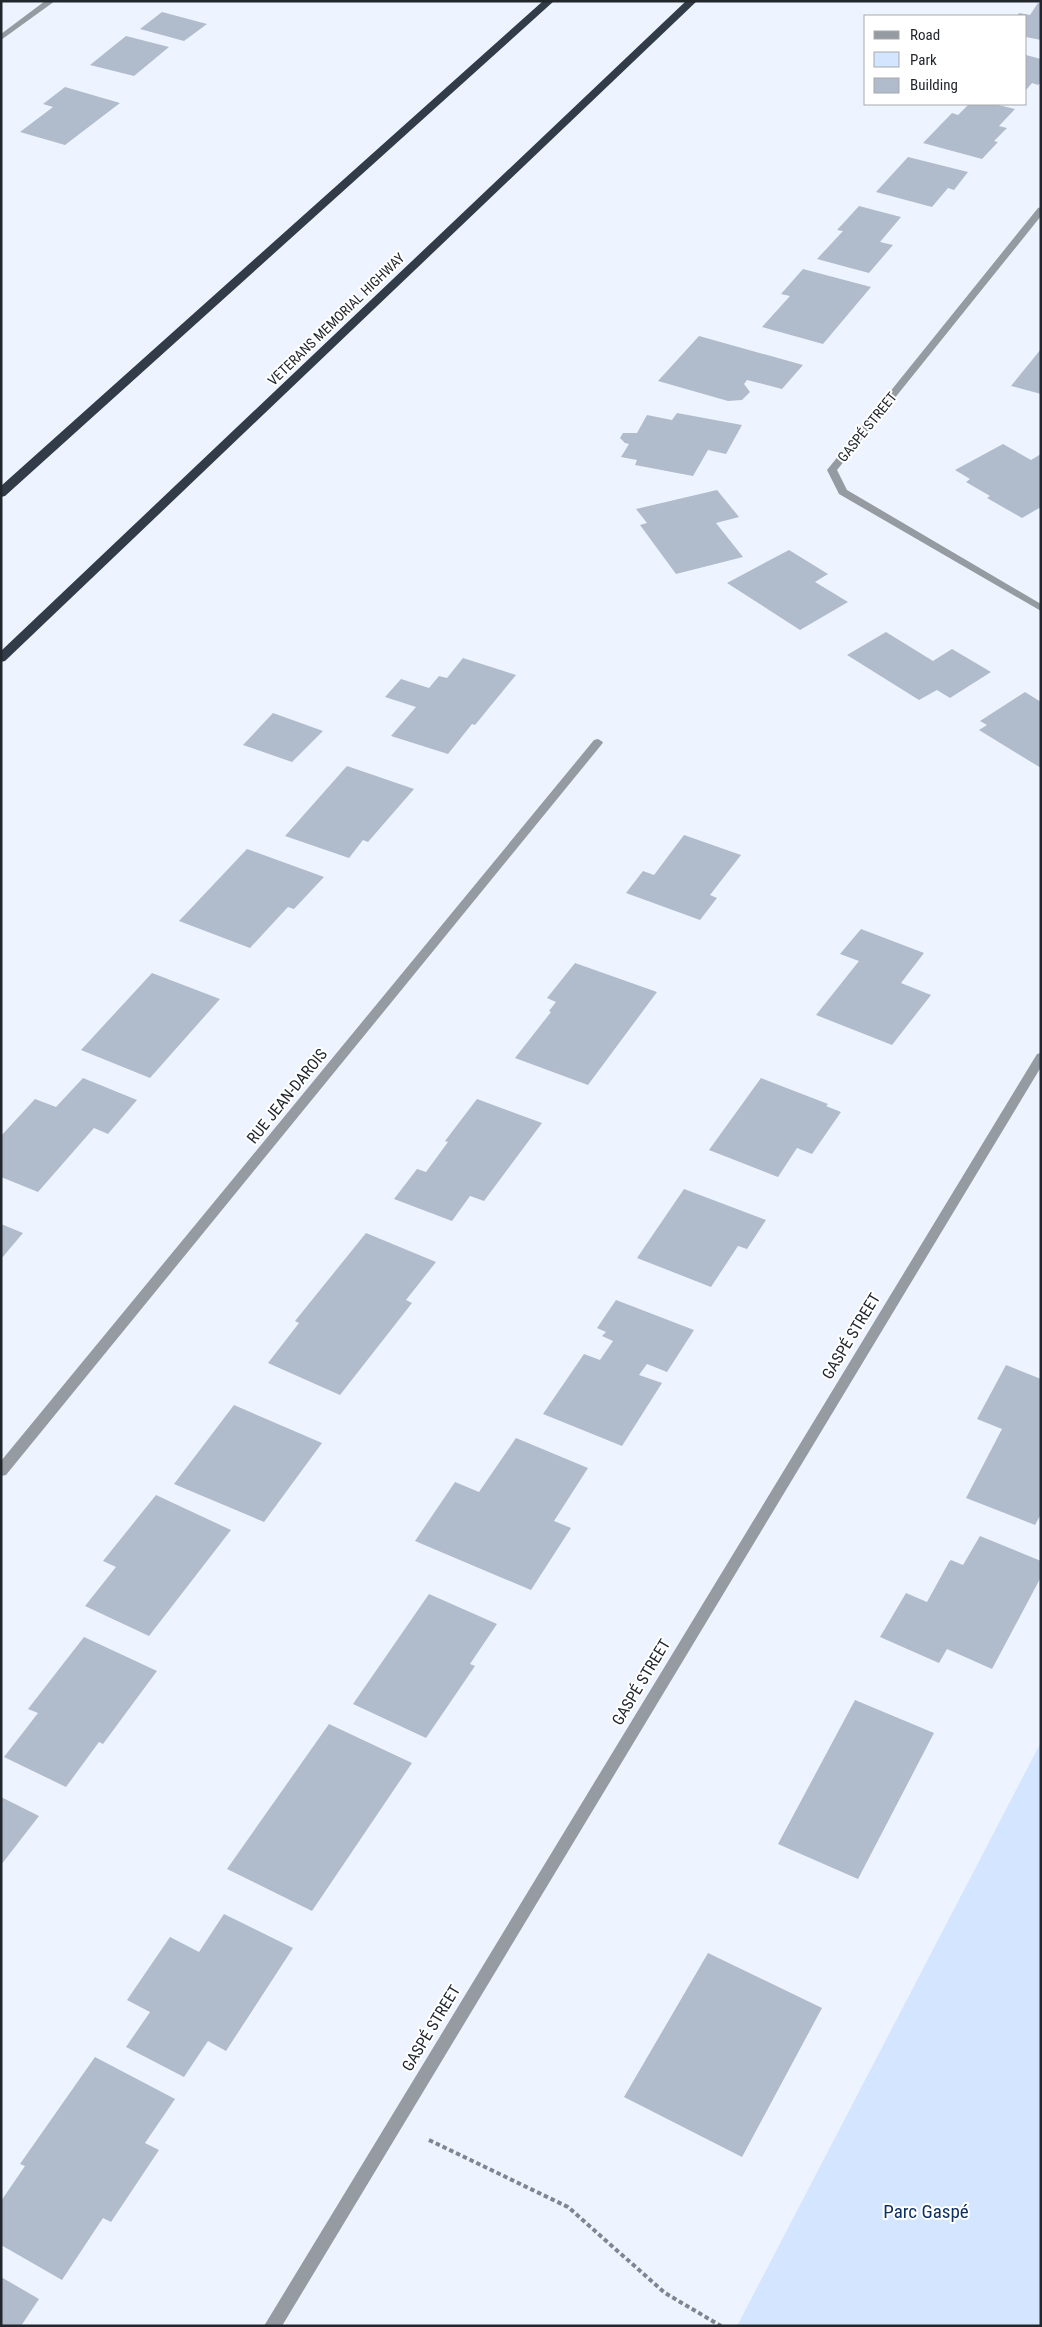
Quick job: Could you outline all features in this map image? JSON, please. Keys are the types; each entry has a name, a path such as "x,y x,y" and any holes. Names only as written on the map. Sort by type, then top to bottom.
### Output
{"highway":[{"path":"1,494 549,1"},
{"name":"VETERANS MEMORIAL HIGHWAY","path":"1,658 692,1"}],"street":[{"path":"1,38 51,1"},
{"name":"GASPÉ STREET","path":"1041,210 832,470 843,492 1041,608"},
{"name":"RUE JEAN-DAROIS","path":"1,1471 598,742"},
{"name":"GASPÉ STREET","path":"272,2326 1041,1057"}],"path":[{"path":"394,2123 568,2207 665,2293 721,2326"}],"green space":[{"name":"Parc Gaspé","path":"1041,1742 1041,2326 737,2326"}],"building":[{"path":"1038,3 1041,4 1041,40 1027,37 1027,15 1018,15 1019,13 1030,15"},
{"path":"162,12 207,24 184,41 140,29"},
{"path":"126,36 169,47 134,76 90,65"},
{"path":"1027,55 1041,59 1041,82 1038,85 1032,83 1027,89"},
{"path":"65,87 120,103 65,145 20,132 53,107 43,104"},
{"path":"968,105 998,105 1015,109 999,126 1007,128 994,141 998,142 982,159 923,143 952,113 958,115"},
{"path":"908,157 968,172 954,190 948,188 932,207 876,192"},
{"path":"859,206 901,217 880,242 893,245 869,273 817,259 843,231 837,230"},
{"path":"803,269 871,287 823,344 762,327 790,296 781,294"},
{"path":"699,336 803,365 782,389 747,380 744,384 750,392 742,400 728,401 658,381"},
{"path":"1041,349 1041,394 1011,386"},
{"path":"677,413 742,425 726,454 708,450 693,476 635,465 637,460 621,457 629,444 620,438 623,433 637,433 647,415 672,420"},
{"path":"1003,444 1031,460 1041,454 1041,507 1022,518 987,498 990,496 966,482 970,479 955,470"},
{"path":"717,490 739,517 716,523 743,557 676,574 640,525 647,523 636,509"},
{"path":"789,550 828,574 815,582 848,602 800,630 727,583"},
{"path":"886,632 933,661 952,649 991,672 950,698 937,690 919,700 847,655"},
{"path":"463,658 516,675 475,725 472,724 448,754 391,736 416,707 385,697 401,679 429,688 439,676 447,678"},
{"path":"1025,692 1041,702 1041,768 979,730 987,725 980,721"},
{"path":"273,713 323,731 292,762 243,745"},
{"path":"347,766 414,789 368,842 363,840 349,858 285,836"},
{"path":"684,835 741,855 710,895 717,898 700,920 626,893 643,871 654,875"},
{"path":"247,849 324,877 294,909 288,907 250,948 179,921"},
{"path":"861,929 924,953 901,983 931,995 892,1045 816,1015 859,961 840,954"},
{"path":"575,963 657,992 588,1085 515,1058 551,1012 549,1011 556,1002 547,998"},
{"path":"152,973 220,999 150,1078 81,1050"},
{"path":"83,1078 137,1100 108,1134 94,1128 38,1192 1,1177 1,1136 35,1099 56,1107"},
{"path":"761,1078 828,1104 826,1106 841,1112 812,1154 797,1148 778,1177 709,1150"},
{"path":"477,1099 542,1123 484,1201 470,1196 452,1221 394,1199 417,1169 426,1172 448,1142 445,1141"},
{"path":"684,1189 766,1220 747,1249 738,1246 711,1287 637,1258"},
{"path":"1,1224 23,1233 1,1259"},
{"path":"366,1233 436,1262 406,1300 412,1303 340,1395 268,1363 299,1323 295,1321"},
{"path":"616,1300 694,1330 667,1372 647,1364 639,1375 662,1383 622,1446 543,1414 584,1354 600,1360 613,1341 602,1336 606,1332 597,1328"},
{"path":"1006,1365 1041,1379 1041,1514 1035,1525 966,1498 1002,1429 977,1419"},
{"path":"234,1405 322,1443 264,1522 174,1484"},
{"path":"516,1438 588,1468 554,1521 571,1528 531,1590 415,1541 455,1482 479,1492"},
{"path":"156,1495 231,1530 149,1636 85,1606 116,1567 103,1561"},
{"path":"980,1536 1041,1561 1041,1577 992,1669 947,1649 939,1663 880,1637 906,1593 927,1602 949,1562 951,1560 963,1565"},
{"path":"429,1594 497,1624 470,1664 475,1666 426,1738 353,1704"},
{"path":"84,1637 157,1671 103,1744 99,1742 66,1787 4,1757 38,1713 28,1709"},
{"path":"855,1700 934,1733 858,1879 778,1844"},
{"path":"329,1724 412,1763 312,1911 227,1869"},
{"path":"1,1797 39,1816 1,1865"},
{"path":"224,1914 293,1948 226,2051 208,2041 184,2077 126,2047 150,2012 127,2000 170,1937 199,1952"},
{"path":"708,1953 822,2008 742,2157 624,2097"},
{"path":"95,2057 175,2099 145,2143 159,2150 111,2222 103,2218 62,2280 1,2245 1,2201 25,2166 20,2164"},
{"path":"1,2277 39,2299 21,2326 1,2326"}]}
